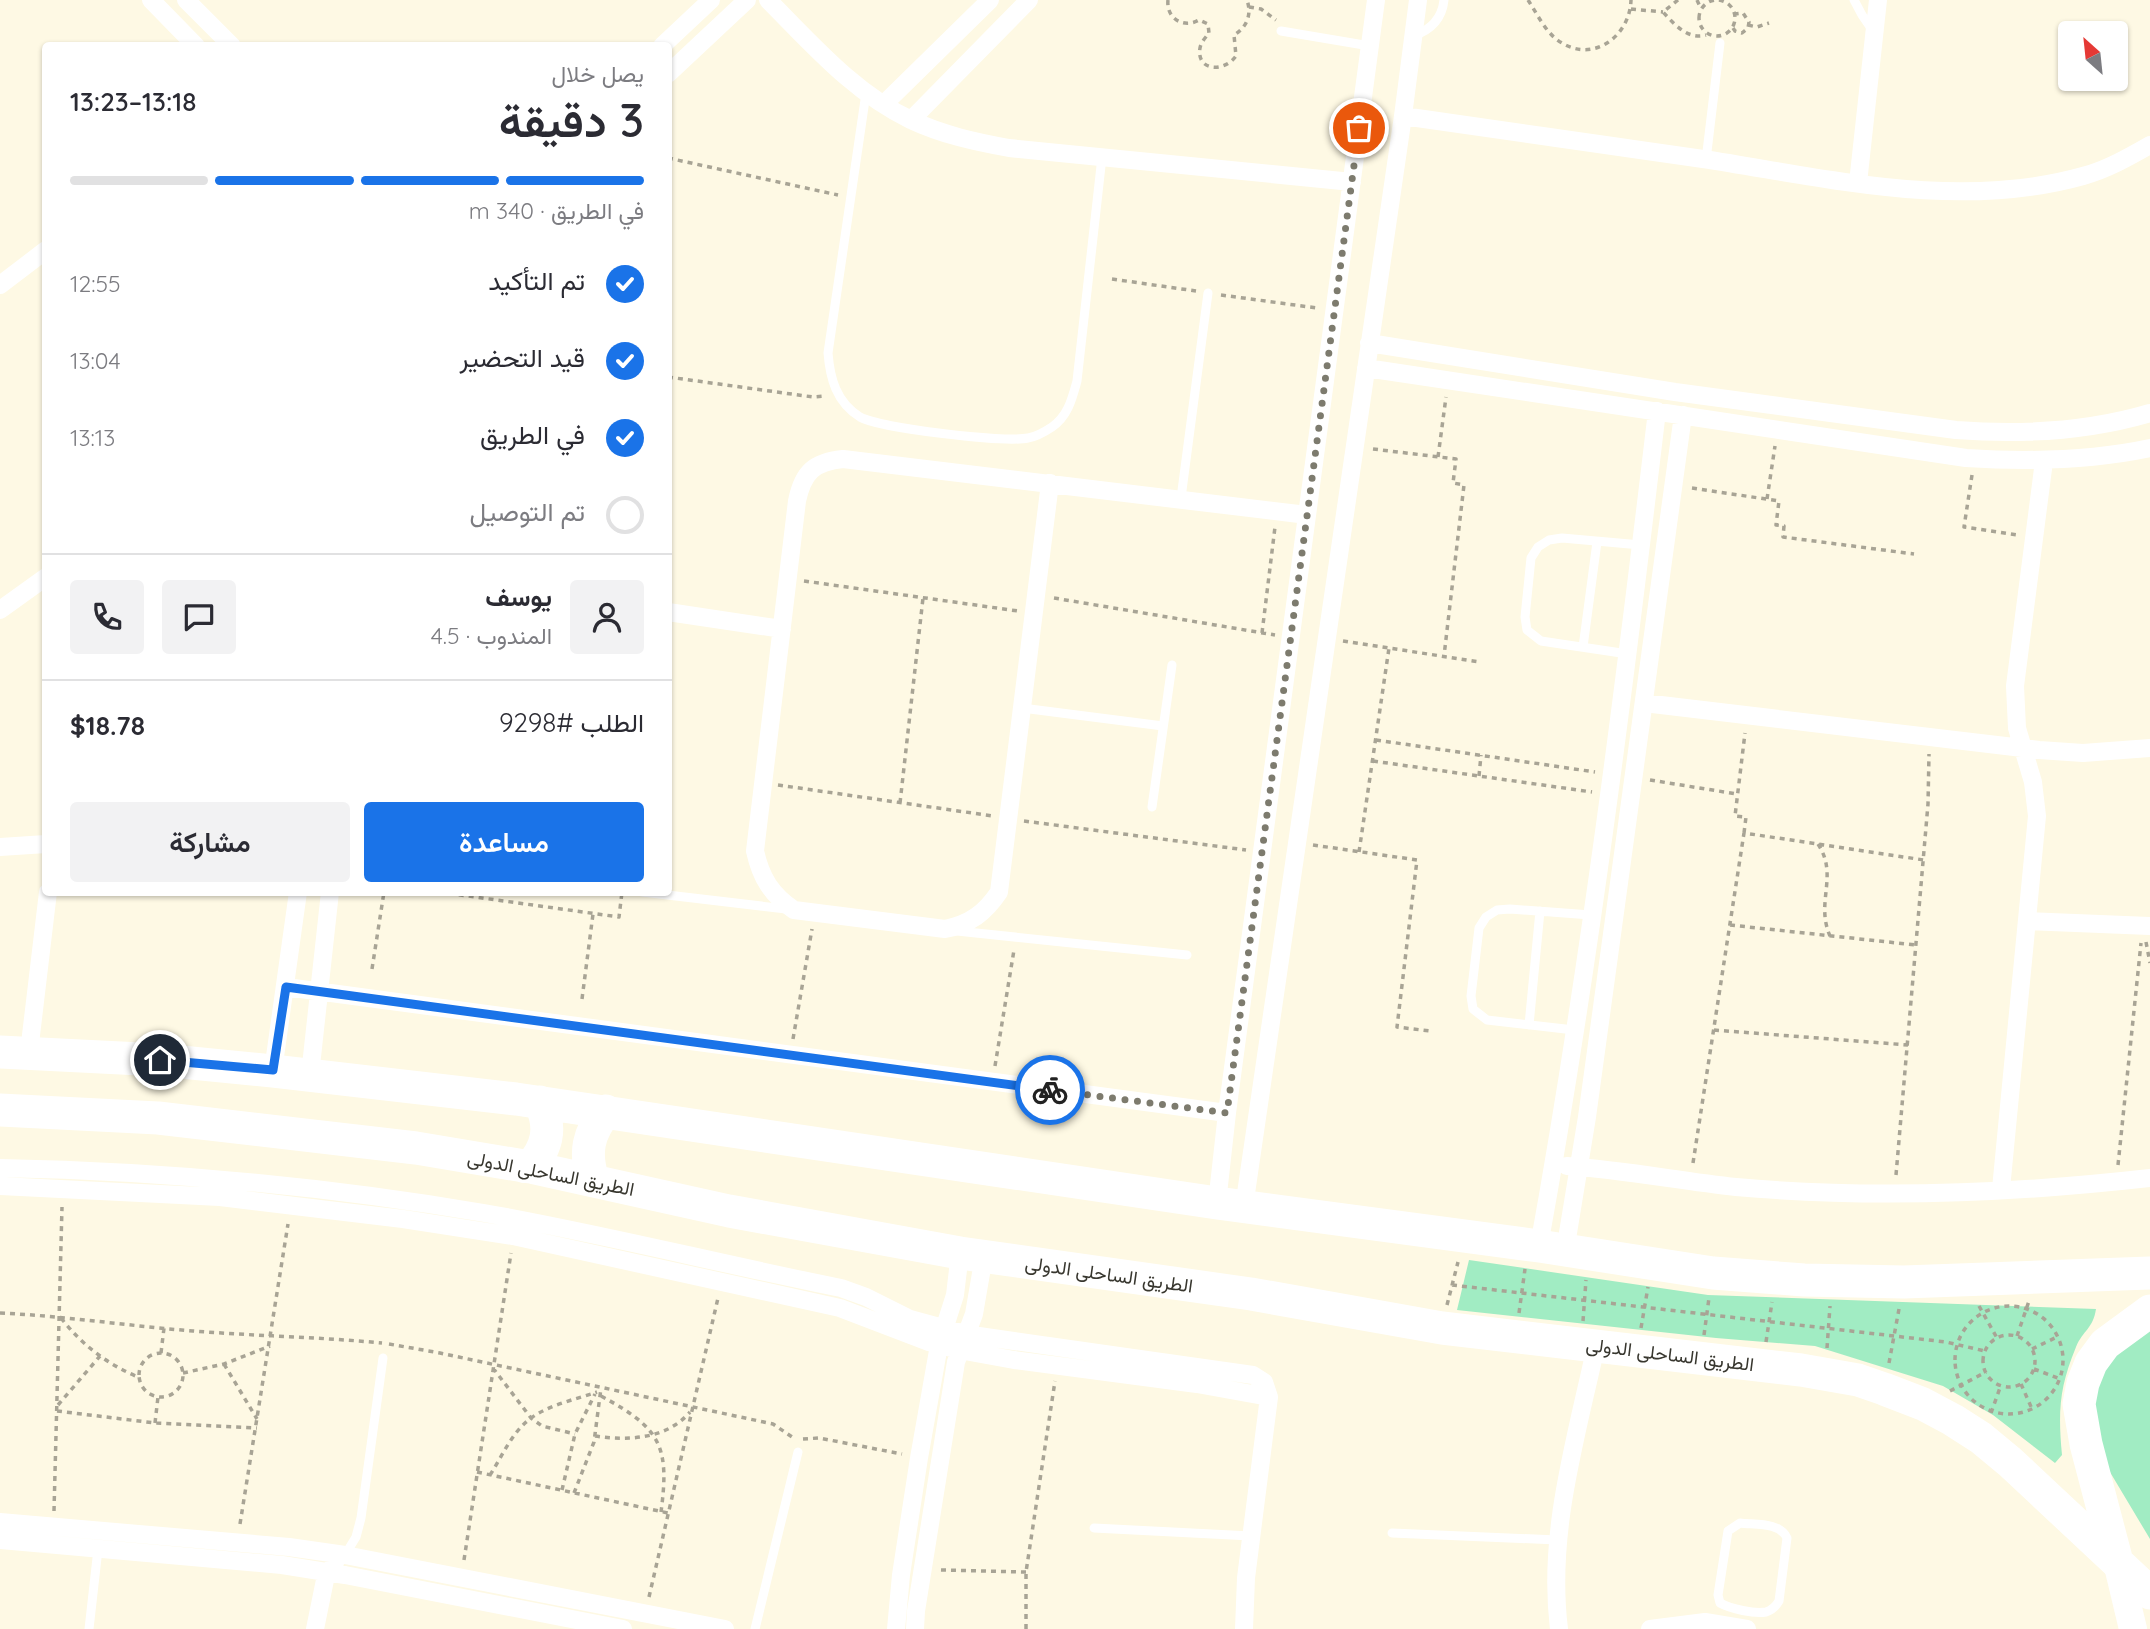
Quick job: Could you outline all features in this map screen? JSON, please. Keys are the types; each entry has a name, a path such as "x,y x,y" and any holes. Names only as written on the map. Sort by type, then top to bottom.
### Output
{"highway":[{"path":"14,1052 160,1060 273,1070 540,1102 1231,1205 1713,1273 1833,1281 1904,1282 2150,1273"},
{"path":"530,1167 540,1156 546,1143 546,1115 540,1102"},
{"name":"الطريق الساحلى الدولى","path":"0,1110 158,1118 416,1148 530,1167 729,1211 972,1254 1251,1294 1442,1328 1763,1365 1858,1380 1923,1404 1981,1438 2150,1593"},
{"path":"593,1180 588,1166 588,1144 596,1123 606,1111"},
{"path":"2118,1562 2086,1444 2080,1404 2083,1383 2098,1353 2123,1329 2150,1311"}],"main road":[{"path":"2118,1562 2133,1629"}],"street":[{"path":"151,0 192,42"},
{"path":"186,0 228,42"},
{"path":"666,42 710,0"},
{"path":"672,70 747,0"},
{"path":"768,0 866,93 911,120 958,138 1009,148 1352,182"},
{"path":"884,104 990,0"},
{"path":"911,120 1029,0"},
{"path":"1231,1205 1227,1113 1376,0"},
{"path":"1231,1205 1297,843 1418,0"},
{"path":"1858,183 1878,0"},
{"path":"1403,116 1858,183 1947,193 1994,192 2042,186 2085,176 2150,145"},
{"path":"0,285 42,253"},
{"path":"1369,343 1675,392 1956,430 2044,432 2087,427 2150,413"},
{"path":"1366,368 1975,459 2044,461 2104,456 2150,448"},
{"path":"1555,1249 1553,1165 1612,774 1657,411"},
{"path":"1555,1249 1579,1167 1683,415"},
{"path":"1954,456 1956,430"},
{"path":"1051,483 999,892 977,917 962,925 945,929 794,910 767,886 755,851 801,484 811,470 826,461 843,459 1051,483 1181,498 1307,515"},
{"path":"2001,1189 2037,816 2033,782 2014,707 2015,686 2044,461"},
{"path":"0,610 42,580"},
{"path":"672,613 782,629"},
{"path":"1644,704 2024,748 2083,753 2150,748"},
{"path":"0,847 42,844"},
{"path":"14,1052 47,896"},
{"path":"273,1070 297,896"},
{"path":"310,1075 330,896"},
{"path":"2027,921 2146,926"},
{"path":"286,987 1227,1113"},
{"path":"1553,1165 1737,1187 1894,1192 2001,1189 2150,1178"},
{"path":"0,1168 222,1180 485,1213 841,1288 866,1297 942,1337"},
{"path":"0,1186 220,1197 402,1219 513,1236 840,1308 942,1337 1058,1365 1269,1397"},
{"path":"896,1629 901,1575 919,1458 942,1337 972,1254"},
{"path":"915,1629 922,1570 962,1342 974,1314 972,1254"},
{"path":"962,1342 1253,1375 1264,1382 1269,1397 1245,1578 1244,1629"},
{"path":"1559,1629 1555,1574 1557,1540 1589,1345"},
{"path":"0,1522 345,1555 725,1629"},
{"path":"0,1540 282,1565 622,1629"},
{"path":"315,1629 328,1572 345,1555"},
{"path":"1650,1629 1705,1622 1747,1622"}],"lane":[{"path":"1413,36 1433,25 1443,11 1444,0"},
{"path":"1854,0 1875,33"},
{"path":"1281,31 1370,46"},
{"path":"1706,160 1720,43"},
{"path":"866,93 828,353 830,378 841,401 860,417 884,425 1003,440 1030,438 1053,427 1070,407 1077,381 1102,157"},
{"path":"1181,498 1208,293"},
{"path":"1628,654 1541,641 1527,630 1525,617 1531,558 1538,547 1555,539 1641,545"},
{"path":"1583,647 1597,542"},
{"path":"1152,807 1172,665"},
{"path":"1022,708 1163,726"},
{"path":"672,896 794,910"},
{"path":"1574,1030 1482,1017 1473,1009 1471,996 1479,928 1486,917 1503,909 1591,915"},
{"path":"1529,1025 1540,911"},
{"path":"945,929 1187,955"},
{"path":"345,1555 356,1537 361,1518 383,1358"},
{"path":"755,1629 798,1452"},
{"path":"1740,1523 1779,1527 1787,1538 1779,1601 1774,1608 1747,1622 1720,1603 1718,1595 1728,1531 1740,1523"},
{"path":"1094,1528 1251,1536"},
{"path":"1392,1533 1557,1540"},
{"path":"89,1629 98,1549"},
{"path":"622,1629 627,1609"}],"path":[{"path":"1168,0 1170,13 1178,21 1188,24 1199,20 1208,24 1209,33 1201,44 1200,55 1206,64 1216,68 1227,65 1236,57 1234,35 1240,32 1248,20 1247,0"},
{"path":"1528,0 1553,36 1561,43 1578,49 1596,48 1612,41 1625,27 1631,0"},
{"path":"1663,12 1678,0"},
{"path":"1697,0 1700,9 1699,23 1707,35"},
{"path":"1630,9 1663,12 1677,27 1698,37 1721,36 1733,28 1735,14 1731,7 1719,0 1705,4 1700,9"},
{"path":"1249,7 1268,12 1277,21 1281,31"},
{"path":"1733,28 1742,33 1748,25 1746,15 1735,14"},
{"path":"1748,25 1757,27 1769,23"},
{"path":"672,159 850,198"},
{"path":"672,378 813,397 837,391"},
{"path":"1438,457 1448,380"},
{"path":"1767,499 1777,430"},
{"path":"1354,446 1456,459 1453,483 1464,485 1444,656"},
{"path":"1975,459 1964,527 2034,538"},
{"path":"1674,486 1779,501 1776,525 1784,526 1783,537 1914,554"},
{"path":"1262,633 1277,511"},
{"path":"788,579 923,598 1035,604 1291,637"},
{"path":"900,803 923,598"},
{"path":"1327,639 1480,662"},
{"path":"1359,852 1389,648"},
{"path":"1690,1181 1746,817 1735,816 1747,717"},
{"path":"1894,1192 1924,860 1929,738"},
{"path":"1376,740 1612,774"},
{"path":"1479,776 1481,755"},
{"path":"1373,761 1609,794"},
{"path":"1634,778 1737,794"},
{"path":"1744,833 1924,860"},
{"path":"1297,843 1417,860 1397,1027 1430,1031"},
{"path":"1818,844 1827,862 1828,882 1823,914 1830,936"},
{"path":"372,969 383,896"},
{"path":"467,896 619,917 622,896"},
{"path":"791,1055 815,912"},
{"path":"582,999 593,914"},
{"path":"1730,925 1917,945"},
{"path":"2116,1181 2146,926"},
{"path":"992,1082 1016,937"},
{"path":"1714,1030 1908,1045"},
{"path":"54,1527 62,1188"},
{"path":"237,1543 291,1205"},
{"path":"461,1576 513,1236"},
{"path":"1442,1328 1464,1237"},
{"path":"1516,1336 1522,1293 1555,1249 1585,1300 1589,1345"},
{"path":"1637,1350 1651,1265"},
{"path":"1701,1358 1713,1273"},
{"path":"1763,1365 1775,1278"},
{"path":"2017,1336 2038,1278"},
{"path":"645,1613 722,1281"},
{"path":"1825,1374 1833,1281"},
{"path":"1965,1281 1997,1338"},
{"path":"1884,1389 1904,1282"},
{"path":"1452,1285 1894,1336 1985,1351"},
{"path":"2000,1307 2026,1309 2044,1320 2057,1337 2063,1362 2059,1379 2049,1396 2032,1409 2016,1413 1992,1411 1974,1401 1961,1386 1955,1370 1957,1345 1967,1326 1983,1313 2000,1307"},
{"path":"0,1313 385,1344 773,1424 796,1438 819,1438 919,1458"},
{"path":"60,1316 78,1338 100,1356 138,1377 145,1391 158,1397 170,1395 176,1391 183,1373 178,1361 162,1353 144,1360 138,1377"},
{"path":"162,1353 164,1328"},
{"path":"2010,1334 2017,1336 2032,1349 2034,1369 2021,1384 2011,1387 2001,1385 1989,1378 1986,1372 1983,1362 1985,1351 1997,1338 2010,1334"},
{"path":"2032,1349 2057,1337"},
{"path":"183,1373 224,1364 270,1346"},
{"path":"57,1408 100,1356"},
{"path":"224,1364 258,1421"},
{"path":"1026,1629 1026,1572 1058,1365"},
{"path":"493,1366 531,1418 542,1426 575,1434"},
{"path":"2034,1369 2059,1379"},
{"path":"1923,1404 1986,1372"},
{"path":"2021,1384 2032,1409"},
{"path":"574,1493 589,1460 595,1437 601,1396 599,1390"},
{"path":"490,1475 516,1433 531,1418 540,1412 599,1390"},
{"path":"562,1490 575,1434 599,1390"},
{"path":"601,1396 636,1417 654,1434 659,1445 663,1470 661,1512"},
{"path":"155,1423 158,1397"},
{"path":"57,1408 155,1423 257,1428"},
{"path":"595,1437 619,1439 654,1434 676,1426 692,1408"},
{"path":"477,1472 668,1513"},
{"path":"922,1570 1026,1572"}],"green space":[{"path":"1469,1260 1708,1295 2096,1309 2093,1321 2076,1347 2066,1375 2060,1413 2062,1455 2055,1463 1993,1415 1943,1386 1815,1346 1457,1310"},
{"path":"2150,1329 2150,1539 2095,1447 2090,1386 2104,1358"}],"way so far":[{"path":"1050,1090 1227,1113 1359,128"}],"route":[{"path":"160,1060 273,1070 286,987 1050,1090"}]}
